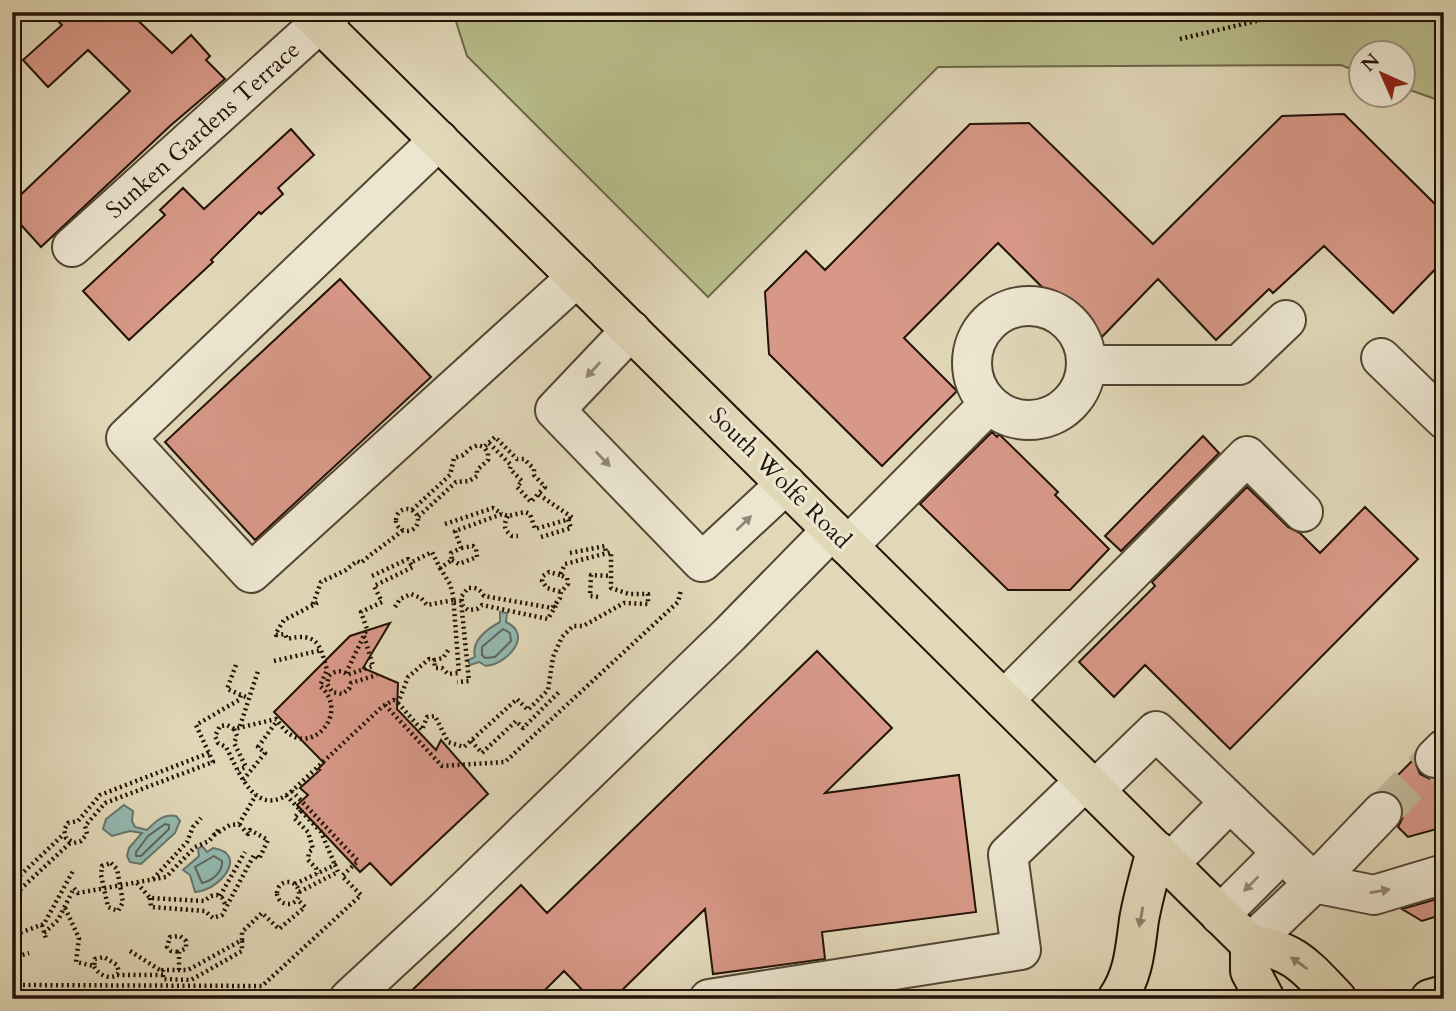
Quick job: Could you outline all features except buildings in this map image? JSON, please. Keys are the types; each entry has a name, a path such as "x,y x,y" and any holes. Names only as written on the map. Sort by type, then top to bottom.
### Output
{"main road":[{"name":"South Wolfe Road","path":"321,16 439,140 1220,915 1250,944 1273,947 1302,962 1337,999"},
{"path":"1117,999 1125,987 1135,959 1139,920 1162,857"},
{"path":"1250,944 1250,971 1265,999"},
{"path":"1430,999 1444,995"}],"lane":[{"name":"Sunken Gardens Terrace","path":"72,247 321,16"},
{"path":"439,140 126,438 251,573 577,277"},
{"path":"1023,306 1042,308 1062,316 1075,329 1083,346 1086,365 1082,384 1073,399 1057,413 1037,420 1016,419 997,411 989,404 975,383 971,363 975,343 989,322 1005,311 1023,306"},
{"path":"1086,365 1239,365 1286,320"},
{"path":"631,330 555,410 702,562 786,484"},
{"path":"1381,358 1444,419"},
{"path":"349,999 442,913 730,634 989,404"},
{"path":"1004,700 1247,456 1303,512"},
{"path":"709,999 1021,950 1008,855 1156,731 1314,883 1374,895 1444,874"},
{"path":"1162,857 1230,802"},
{"path":"1250,944 1314,883 1382,812"},
{"path":"1220,915 1282,853"}],"path":[{"path":"1180,39 1294,12"},
{"path":"412,510 450,475 454,458 465,458 475,445 486,445 511,465 512,471 522,481 517,487 531,502 545,487 534,475 534,469 523,459 517,459 495,437 486,445"},
{"path":"486,445 488,460 475,468 474,479 456,482 418,517 415,527 403,530 361,563 357,561 346,570 321,582 316,602 284,620 276,633 285,634 287,639 299,636 313,639 322,650 327,670 320,686 326,691 331,705 329,723 320,732 301,738 291,735 276,719 237,728 220,726 215,736 218,743 226,747 249,790 260,798 278,799 292,790 385,705 394,700 422,730 427,717 435,716 448,742 464,747 517,699 528,710 548,690 553,657 562,637 573,626 583,626 625,603 648,604 649,594 629,594 611,588 611,552 565,564 560,575"},
{"path":"461,548 452,531 505,515 524,512 530,514 535,529 573,518 538,494"},
{"path":"445,524 493,508 505,515"},
{"path":"403,530 397,522 398,515 407,509 412,510 418,517"},
{"path":"520,513 523,522"},
{"path":"505,515 506,530 512,536 518,536"},
{"path":"541,537 571,528 568,519"},
{"path":"473,546 476,550 477,557 459,564 452,561 451,553 461,548 473,546"},
{"path":"570,553 605,546 606,553"},
{"path":"385,705 442,766 505,762 678,602 692,551"},
{"path":"410,563 432,552 450,584 454,601 459,673 448,674 442,668 435,668 434,660"},
{"path":"346,673 367,629 361,612 382,602 374,586 413,567 408,559 372,576"},
{"path":"440,568 452,561"},
{"path":"461,601 468,610 482,605 548,619 561,592 568,584 567,578 547,573 542,582 547,588 561,592"},
{"path":"598,597 590,596 591,575 611,576"},
{"path":"457,682 469,681 461,601 464,592 474,587 484,596 552,608 558,602"},
{"path":"395,607 400,598 411,594 421,598 427,605 461,601"},
{"path":"310,606 319,603"},
{"path":"364,635 373,666 347,675 339,671 332,674 327,680 329,690 342,694 349,689 351,683 377,674"},
{"path":"398,704 408,677 429,659 443,658 449,649"},
{"path":"274,661 322,650"},
{"path":"236,665 228,689 249,698"},
{"path":"238,770 246,767 234,743 237,728 258,671"},
{"path":"471,741 482,753 516,721 523,728 558,692"},
{"path":"12,897 71,842 85,838 85,826 105,803 213,762 196,725 239,700 241,695"},
{"path":"243,780 265,753 258,747 277,721"},
{"path":"12,883 64,834 68,823 78,821 100,795 209,753"},
{"path":"12,985 262,986 361,895 342,876 358,861 292,790"},
{"path":"239,824 256,795"},
{"path":"286,795 321,832 338,872 299,892"},
{"path":"301,811 294,818 308,832 313,849 309,852 308,860 317,868 317,874"},
{"path":"152,879 187,842 193,827 201,818"},
{"path":"136,882 150,898 151,907 205,911 213,918 222,915 254,855 259,859 268,840 250,830 248,834 239,824 233,824 213,835"},
{"path":"41,925 45,936 58,920 74,888 78,893 166,877 195,847 209,841 219,830"},
{"path":"64,834 71,842"},
{"path":"220,896 245,852"},
{"path":"107,863 116,866 120,886 123,902 118,911 111,911 101,869 107,863"},
{"path":"295,884 299,892 297,899 286,904 280,901 276,894 278,887 284,882 295,884 335,864"},
{"path":"19,949 14,940 15,934 41,925 74,869"},
{"path":"150,898 204,901 214,895 220,896 226,906"},
{"path":"242,940 188,971 163,970 163,979 191,980 242,951 242,940 242,932 262,913 279,929 305,906 297,899"},
{"path":"65,907 79,937 76,962 94,965"},
{"path":"180,936 185,939 186,948 179,952 171,951 167,947 170,937 180,936"},
{"path":"130,951 163,974"},
{"path":"179,952 179,970"},
{"path":"12,958 29,953"},
{"path":"117,975 117,965 104,957 95,959 97,971 108,977 163,974"},
{"path":"1200,999 1207,994"}],"green space":[{"path":"453,12 1444,12 1444,102 1418,93 1418,38 1348,38 1348,68 1341,65 938,67 708,297 467,56"}],"water":[{"path":"500,612 507,613 506,622 518,634 518,641 509,655 494,664 486,666 479,662 470,665 468,660 475,657 475,646 485,632 500,622"},
{"path":"124,805 133,811 132,821 135,827 147,830 168,816 176,816 180,821 175,833 141,864 130,862 127,856 129,848 142,833 130,831 112,836 103,829 106,819"},
{"path":"202,846 207,852 213,848 224,852 229,857 230,864 227,872 213,886 195,892 190,875 183,870 199,856 198,849"}],"tunnel":[{"path":"1382,812 1435,758"}]}
